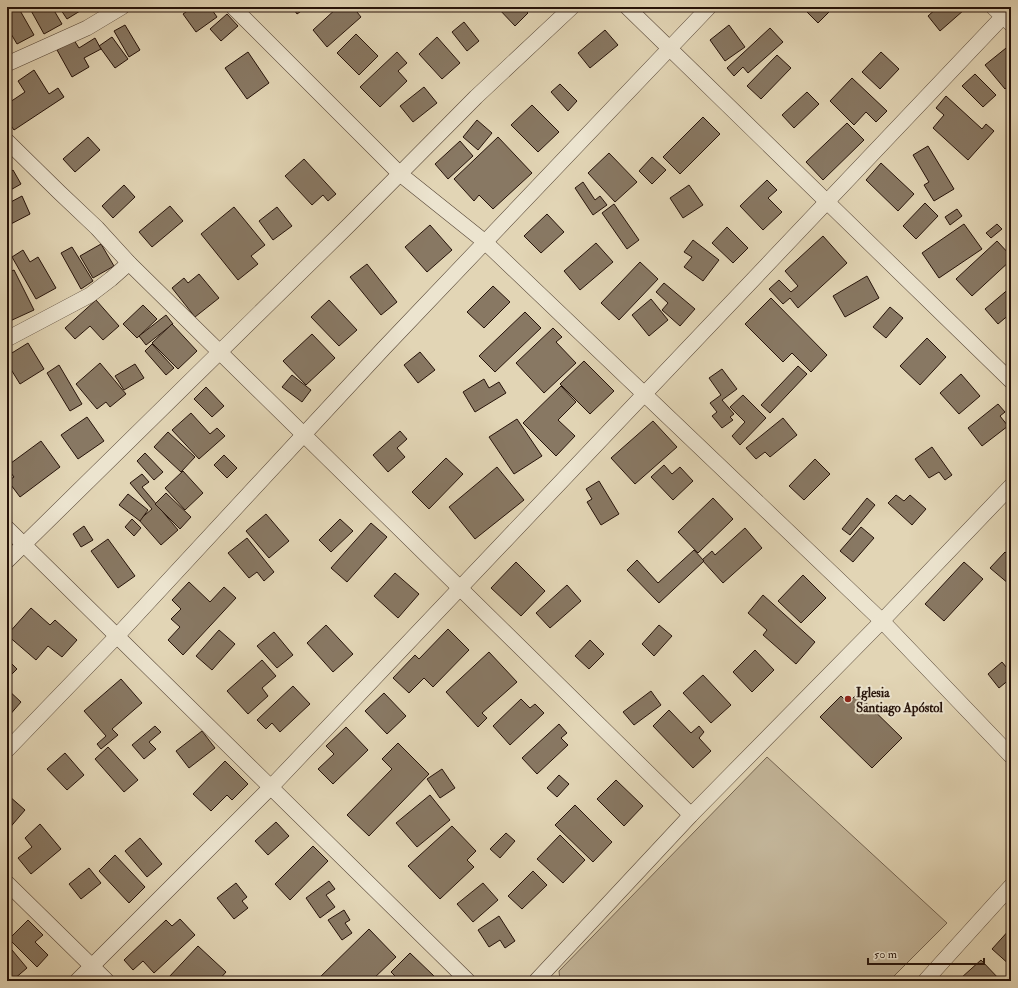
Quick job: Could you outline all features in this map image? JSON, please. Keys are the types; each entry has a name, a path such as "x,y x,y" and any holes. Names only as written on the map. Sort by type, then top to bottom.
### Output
{"street":[{"path":"7,64 87,28 122,7"},
{"path":"233,7 400,174 485,242 882,621 1011,756"},
{"path":"7,562 220,353 400,174 476,96 572,7"},
{"path":"627,7 1011,381"},
{"path":"7,750 117,636 389,343 709,7"},
{"path":"77,981 271,787 1005,14"},
{"path":"7,141 97,228 129,263 459,589 690,815"},
{"path":"7,339 90,295 129,263"},
{"path":"536,981 690,815 882,621 1011,486"},
{"path":"7,528 468,981"},
{"path":"7,883 107,981"},
{"path":"925,981 1011,886"}],"shaded area":[{"path":"767,757 947,923 889,981 560,981 559,971"}],"building":[{"path":"18,7 34,35 17,44 7,27 7,12"},
{"path":"29,7 52,7 62,24 44,34"},
{"path":"59,7 78,7 80,11 67,19"},
{"path":"193,7 210,7 217,17 196,32 183,14"},
{"path":"292,7 307,7 297,14"},
{"path":"338,7 353,7 361,17 327,47 313,30"},
{"path":"497,7 522,7 528,13 515,26"},
{"path":"802,7 834,7 818,23"},
{"path":"938,7 961,7 964,10 940,31 928,16"},
{"path":"227,14 238,26 221,41 210,29"},
{"path":"464,22 479,41 467,51 452,32"},
{"path":"125,25 140,50 129,57 114,31"},
{"path":"729,25 745,47 725,61 710,40"},
{"path":"770,28 783,42 748,73 743,67 734,76 727,68"},
{"path":"605,30 618,45 590,68 578,53"},
{"path":"356,34 378,56 359,75 337,53"},
{"path":"112,37 128,59 115,68 99,46"},
{"path":"437,37 460,63 442,79 419,54"},
{"path":"95,38 101,49 84,58 89,67 72,77 57,50 74,40 79,48"},
{"path":"1011,44 1011,84 1005,89 985,65"},
{"path":"248,52 269,83 247,99 225,68"},
{"path":"397,52 407,63 398,71 407,81 380,107 360,87"},
{"path":"881,52 899,69 880,89 862,72"},
{"path":"777,55 791,68 761,99 747,86"},
{"path":"34,70 49,94 58,88 64,97 14,130 7,120 7,104 25,92 18,81"},
{"path":"975,74 996,95 983,107 962,86"},
{"path":"852,78 887,111 876,122 866,112 854,125 830,101"},
{"path":"560,84 577,101 568,111 551,92"},
{"path":"424,87 437,103 413,122 400,106"},
{"path":"807,92 819,104 794,128 782,115"},
{"path":"946,96 982,129 986,124 994,131 968,160 933,128 944,115 936,108"},
{"path":"532,105 559,132 538,152 511,125"},
{"path":"703,117 720,134 680,174 663,157"},
{"path":"477,120 492,133 478,150 463,137"},
{"path":"847,123 864,140 823,180 806,162"},
{"path":"88,137 100,150 75,172 63,159"},
{"path":"498,137 532,173 493,209 479,195 474,201 454,179"},
{"path":"460,141 473,156 448,179 435,164"},
{"path":"928,146 954,189 934,201 924,185 929,182 913,155"},
{"path":"609,153 637,182 615,202 588,173"},
{"path":"652,157 666,170 652,184 639,171"},
{"path":"304,159 336,194 328,201 323,195 312,205 285,176"},
{"path":"881,163 914,194 898,211 866,180"},
{"path":"13,170 21,184 7,192 7,174"},
{"path":"767,180 777,190 768,198 782,212 763,230 740,206"},
{"path":"583,182 595,200 600,196 607,205 593,215 575,188"},
{"path":"124,185 135,197 113,218 102,206"},
{"path":"689,185 703,205 683,218 670,198"},
{"path":"22,196 30,214 7,226 7,204"},
{"path":"925,203 938,216 916,239 903,226"},
{"path":"614,204 639,240 627,249 602,213"},
{"path":"170,206 183,221 152,247 139,232"},
{"path":"234,207 265,245 251,256 258,264 238,280 201,234"},
{"path":"277,207 292,226 273,240 259,221"},
{"path":"957,209 962,216 950,225 945,217"},
{"path":"547,214 564,232 541,253 524,236"},
{"path":"964,224 982,249 939,278 922,253"},
{"path":"997,224 1002,229 991,238 986,233"},
{"path":"430,225 452,250 427,272 405,247"},
{"path":"727,227 748,248 733,263 712,243"},
{"path":"823,236 847,263 798,308 790,298 783,304 769,289 779,280 791,292 798,286 785,271"},
{"path":"693,240 719,260 703,281 684,267 692,257 684,252"},
{"path":"997,241 1011,256 1011,260 972,296 956,279"},
{"path":"596,243 613,262 580,290 564,271"},
{"path":"101,244 114,266 93,278 80,256"},
{"path":"72,247 93,281 81,289 61,253"},
{"path":"23,250 30,262 38,257 56,288 36,299 12,257"},
{"path":"640,262 658,279 619,320 601,303"},
{"path":"367,264 397,302 381,315 350,277"},
{"path":"14,270 34,310 10,321 7,314 7,273"},
{"path":"199,274 219,298 195,317 172,288 184,278 188,283"},
{"path":"867,276 879,298 845,317 833,296"},
{"path":"664,283 695,309 680,326 662,310 668,303 656,292"},
{"path":"493,286 510,302 484,328 467,312"},
{"path":"1011,287 1011,313 998,324 985,309"},
{"path":"771,298 827,355 811,372 792,353 783,362 745,324"},
{"path":"651,299 668,320 649,336 632,315"},
{"path":"96,300 119,326 103,340 90,326 75,339 65,328"},
{"path":"329,300 357,330 339,346 311,317"},
{"path":"143,305 157,319 137,338 123,324"},
{"path":"890,307 903,318 886,338 873,327"},
{"path":"525,312 541,328 495,372 479,356"},
{"path":"166,315 173,324 146,345 139,336"},
{"path":"172,324 197,351 178,369 152,343"},
{"path":"553,328 562,337 556,342 576,363 544,393 516,363"},
{"path":"312,334 335,358 306,385 283,361"},
{"path":"927,338 946,357 920,385 900,366"},
{"path":"28,343 44,369 20,384 7,363 7,356"},
{"path":"152,344 174,368 166,375 145,351"},
{"path":"420,352 435,370 418,383 404,365"},
{"path":"584,361 614,391 590,414 560,384"},
{"path":"100,363 126,394 110,407 106,402 97,409 76,384"},
{"path":"135,364 144,378 124,390 115,376"},
{"path":"59,365 82,404 70,411 47,373"},
{"path":"798,366 807,374 770,413 761,405"},
{"path":"722,369 737,389 722,400 734,414 730,417 733,420 722,428 712,416 717,412 710,403 721,395 709,378"},
{"path":"961,374 980,396 959,414 940,393"},
{"path":"292,375 311,390 302,402 282,387"},
{"path":"484,379 489,388 499,382 506,393 475,412 463,392"},
{"path":"561,386 576,402 558,420 575,436 556,456 523,423"},
{"path":"206,387 224,406 212,417 194,399"},
{"path":"743,395 766,418 740,445 732,436 745,422 730,407"},
{"path":"998,404 1005,412 1000,416 1008,426 982,446 968,428"},
{"path":"191,413 210,434 217,428 225,436 199,459 172,430"},
{"path":"87,417 104,441 78,459 61,435"},
{"path":"783,418 797,435 770,457 765,452 756,459 746,448"},
{"path":"517,419 542,456 514,474 489,437"},
{"path":"653,421 677,447 635,484 611,458"},
{"path":"400,431 407,439 397,448 405,457 388,472 373,455"},
{"path":"168,432 195,457 181,472 154,447"},
{"path":"41,441 60,467 20,497 8,481 14,477 7,466"},
{"path":"932,447 952,475 945,480 939,472 929,478 915,459"},
{"path":"145,453 163,472 154,480 137,461"},
{"path":"224,455 237,468 227,478 214,465"},
{"path":"446,458 463,474 429,509 412,492"},
{"path":"815,459 830,474 804,500 789,486"},
{"path":"664,465 672,474 680,467 693,481 673,500 651,477"},
{"path":"497,467 524,500 475,539 449,507"},
{"path":"183,471 203,493 185,510 165,488"},
{"path":"142,474 149,482 142,487 178,530 161,545 139,520 152,509 130,483"},
{"path":"599,481 619,514 601,525 587,502 592,499 586,489"},
{"path":"166,493 191,517 180,529 155,504"},
{"path":"128,494 148,510 140,521 119,505"},
{"path":"896,495 904,501 910,495 926,509 912,525 888,503"},
{"path":"713,498 733,519 698,553 678,532"},
{"path":"867,498 875,505 850,535 842,529"},
{"path":"266,514 289,541 269,558 246,531"},
{"path":"132,519 141,528 134,536 125,527"},
{"path":"340,519 353,531 331,552 319,540"},
{"path":"371,523 387,537 347,582 331,568"},
{"path":"84,526 93,540 81,547 73,534"},
{"path":"861,527 874,538 853,562 840,551"},
{"path":"745,528 762,548 723,583 702,560 712,551 715,555"},
{"path":"247,538 274,572 264,581 257,572 249,578 228,553"},
{"path":"108,539 135,576 118,588 91,551"},
{"path":"694,550 704,561 659,603 627,570 637,560 658,583"},
{"path":"1005,552 1011,557 1011,583 1009,584 990,568"},
{"path":"516,562 545,591 521,616 491,588"},
{"path":"964,562 983,579 944,621 925,604"},
{"path":"395,573 419,594 398,618 374,596"},
{"path":"803,575 826,598 801,623 778,601"},
{"path":"189,582 210,602 224,587 236,598 183,655 168,640 180,627 171,619 181,609 172,600"},
{"path":"567,585 581,601 550,628 536,613"},
{"path":"763,595 815,642 796,664 763,635 767,630 748,613"},
{"path":"31,608 50,625 55,620 77,640 62,657 48,646 36,660 7,635"},
{"path":"326,625 353,654 333,672 307,643"},
{"path":"659,625 672,636 654,656 642,644"},
{"path":"448,629 469,650 433,687 424,678 409,693 393,678 415,655 419,659"},
{"path":"219,630 235,644 212,670 196,656"},
{"path":"274,632 293,655 277,668 257,646"},
{"path":"590,640 604,654 589,669 575,656"},
{"path":"755,650 774,670 752,692 733,672"},
{"path":"489,652 517,682 482,713 487,718 478,727 446,692"},
{"path":"7,659 17,669 7,679"},
{"path":"262,660 276,676 262,688 268,696 248,714 227,691"},
{"path":"1002,662 1011,673 1011,678 999,688 988,674"},
{"path":"703,675 731,705 711,723 683,693"},
{"path":"121,679 142,703 112,729 118,735 101,749 97,744 106,736 84,711"},
{"path":"293,686 310,704 280,732 272,723 266,729 257,720"},
{"path":"7,689 21,702 8,717 7,716"},
{"path":"651,691 661,705 634,725 623,712"},
{"path":"384,693 406,716 387,734 365,711"},
{"path":"857,694 902,738 872,768 820,717 841,696 848,703"},
{"path":"521,699 530,708 535,704 544,713 510,745 493,726"},
{"path":"669,710 691,733 699,726 704,732 699,738 711,751 693,768 653,726"},
{"path":"559,724 567,733 561,738 568,745 537,774 522,758"},
{"path":"155,726 161,732 149,742 156,749 144,759 132,745"},
{"path":"346,727 368,750 333,784 318,769 334,754 326,746"},
{"path":"202,731 215,748 189,768 176,751"},
{"path":"398,743 429,774 369,836 347,815 392,769 382,759"},
{"path":"108,747 138,780 124,792 95,759"},
{"path":"65,753 84,775 67,790 47,769"},
{"path":"225,761 248,784 232,800 227,795 211,811 193,794"},
{"path":"442,769 455,788 440,798 427,779"},
{"path":"559,775 569,784 557,797 547,788"},
{"path":"616,780 643,806 624,826 597,799"},
{"path":"430,795 450,820 417,847 396,823"},
{"path":"9,796 25,810 7,831 7,798"},
{"path":"575,805 612,842 593,862 555,825"},
{"path":"276,822 289,836 268,855 255,841"},
{"path":"40,824 61,849 31,874 18,858 32,847 25,838"},
{"path":"452,826 476,851 467,860 474,867 440,899 408,866"},
{"path":"506,833 515,841 500,858 490,849"},
{"path":"560,835 585,860 563,883 537,859"},
{"path":"140,838 162,864 147,877 125,851"},
{"path":"313,846 328,861 290,900 275,884"},
{"path":"115,855 145,887 129,903 99,871"},
{"path":"89,868 101,883 81,899 69,884"},
{"path":"533,871 547,885 522,909 508,896"},
{"path":"329,881 335,889 326,895 335,907 320,918 306,898"},
{"path":"236,883 247,897 242,901 248,908 234,919 217,898"},
{"path":"483,883 498,900 473,922 457,904"},
{"path":"344,910 350,920 345,923 352,933 342,940 328,920"},
{"path":"499,916 515,941 505,948 500,940 489,947 478,930"},
{"path":"180,919 195,935 154,973 143,961 133,970 124,960 166,920 172,926"},
{"path":"28,920 43,935 35,942 48,955 37,967 9,939"},
{"path":"1011,928 1011,966 992,949"},
{"path":"369,929 396,957 371,981 316,981"},
{"path":"7,944 27,968 13,980 7,973"},
{"path":"198,946 226,972 218,981 173,981 169,977"},
{"path":"410,953 435,977 432,981 392,981 396,977 391,972"},
{"path":"981,960 1001,981 963,981 961,978"}],"place":[{"name":"Iglesia Santiago Apóstol","path":"848,699"}]}
